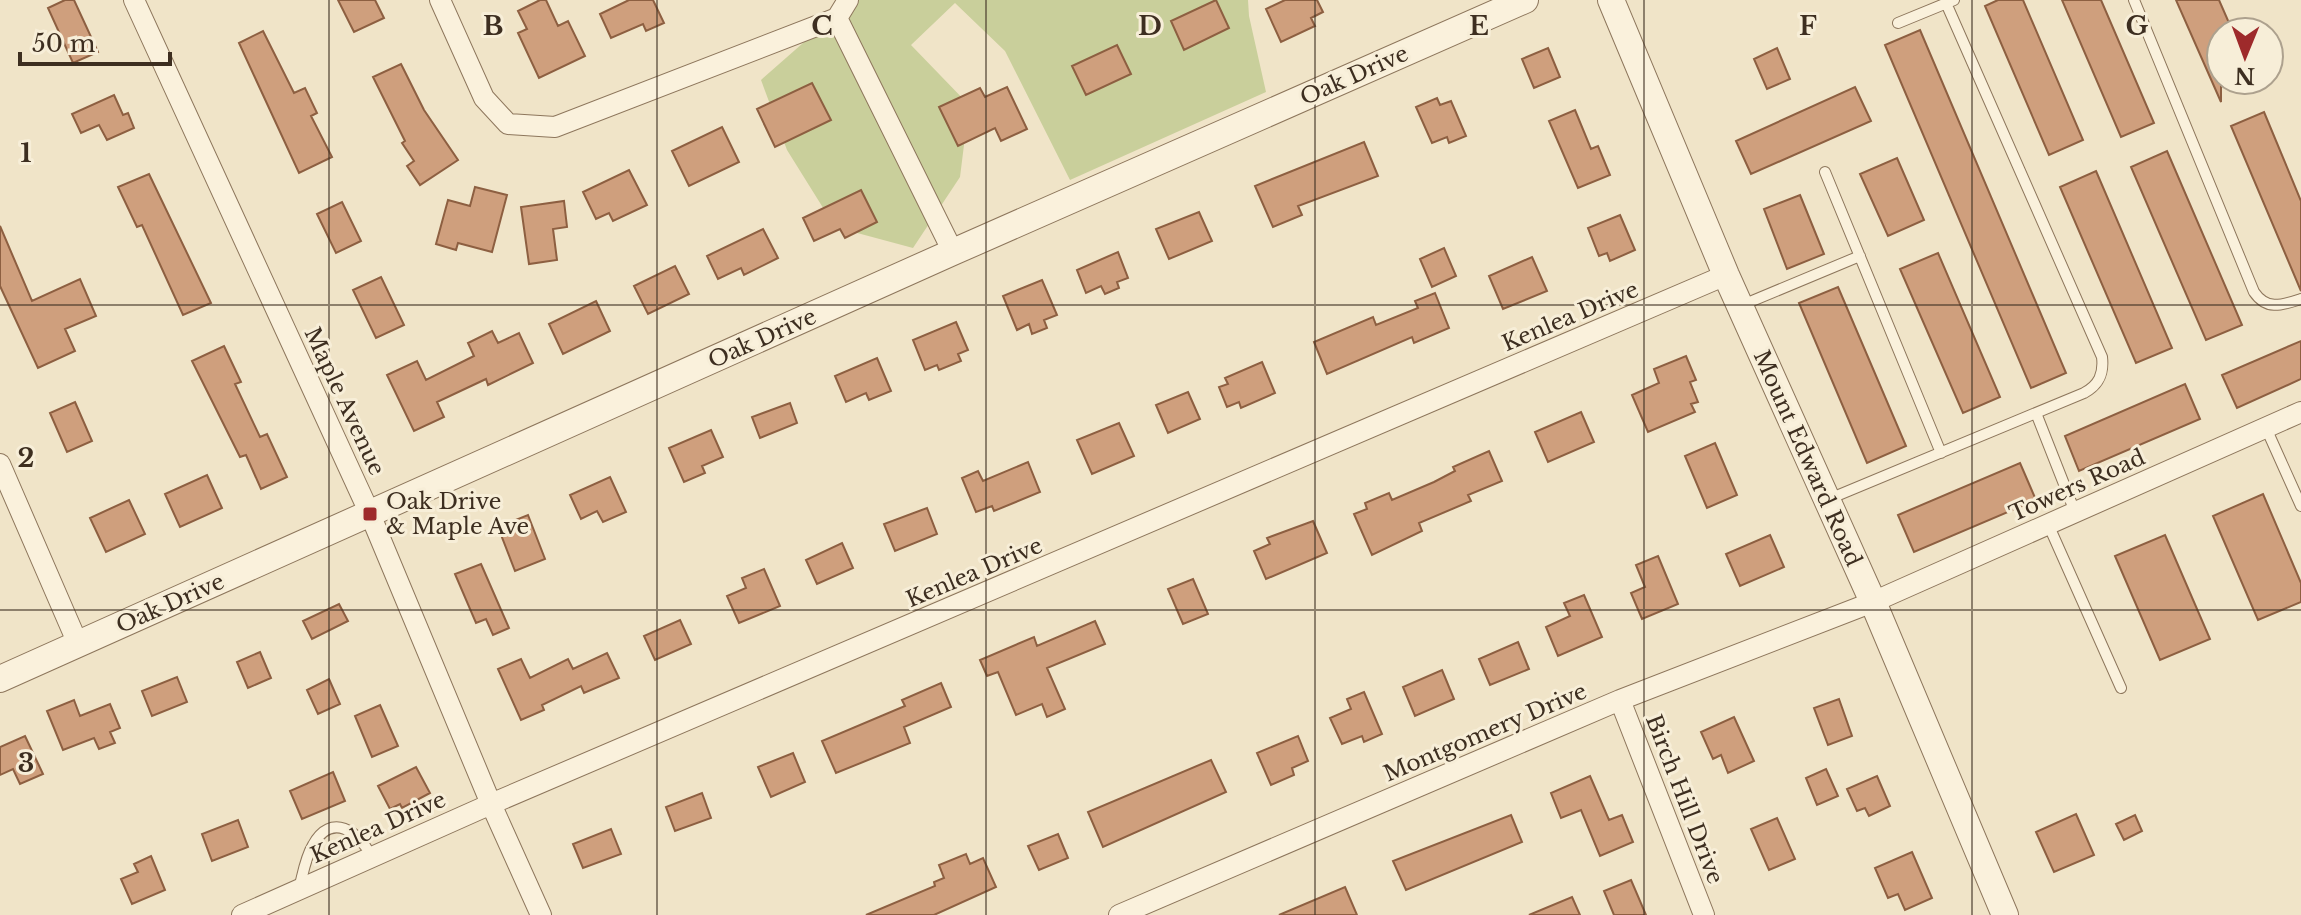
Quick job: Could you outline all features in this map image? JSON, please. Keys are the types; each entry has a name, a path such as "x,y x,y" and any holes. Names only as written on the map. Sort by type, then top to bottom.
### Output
{"street":[{"name":"Maple Avenue","path":"134,0 370,514 491,804 541,915"},
{"path":"440,0 484,98 508,124 555,127 842,9 953,252"},
{"name":"Oak Drive","path":"0,679 953,252 1525,0"},
{"name":"Mount Edward Road","path":"1611,0 1726,275 1873,602 2005,915"},
{"name":"Kenlea Drive","path":"242,915 491,804 1726,275"},
{"name":"Towers Road","path":"1873,602 2301,412"},
{"path":"0,464 78,644"},
{"name":"Montgomery Drive","path":"1119,915 1620,700 1873,602"},
{"name":"Birch Hill Drive","path":"1620,700 1704,915"}],"lane":[{"path":"2134,0 2254,292 2273,306 2301,299"},
{"path":"1827,500 2091,389 2102,374 2102,357 1950,2 1898,23"},
{"path":"1825,172 1941,453"},
{"path":"1740,306 1860,256"},
{"path":"2036,413 2075,512"},
{"path":"2265,427 2301,506"},
{"path":"2048,524 2121,688"},
{"path":"299,889 308,853 315,840 328,831 340,827 353,831 371,856"}],"green space":[{"path":"852,0 1248,0 1266,92 1070,180 1005,51 955,3 911,45 969,105 960,177 913,248 835,227 787,150 761,80"}],"building":[{"path":"65,0 74,0 98,52 73,63 48,8"},
{"path":"338,0 375,0 384,18 354,32"},
{"path":"546,0 558,26 568,21 585,56 539,78 518,33 527,29 518,11"},
{"path":"629,0 653,0 664,23 646,31 643,24 611,38 600,14"},
{"path":"1216,0 1229,28 1184,50 1171,21"},
{"path":"1285,0 1317,0 1323,12 1311,18 1315,26 1281,42 1266,9"},
{"path":"1998,0 2023,0 2083,140 2049,155 1985,6"},
{"path":"2062,0 2101,0 2154,123 2121,137"},
{"path":"2176,0 2219,0 2226,16 2205,16 2205,66"},
{"path":"1920,30 2066,373 2031,388 1885,45"},
{"path":"263,31 294,93 305,88 317,113 311,116 332,157 299,173 239,43"},
{"path":"1117,45 1131,74 1086,95 1072,66"},
{"path":"1548,48 1560,77 1534,88 1522,59"},
{"path":"1777,48 1790,79 1767,89 1754,59"},
{"path":"401,64 424,110 458,160 420,185 407,166 414,161 402,143 405,141 373,77"},
{"path":"812,83 831,120 775,147 757,109"},
{"path":"1007,87 1027,129 1001,141 995,128 958,146 939,107 980,88 985,97"},
{"path":"1855,87 1871,121 1751,174 1736,141"},
{"path":"114,95 123,115 128,113 134,128 107,140 99,125 81,133 72,114"},
{"path":"1437,98 1440,105 1451,101 1466,136 1449,143 1447,137 1432,143 1416,107"},
{"path":"1575,110 1591,149 1598,146 1610,175 1578,188 1549,121"},
{"path":"2264,112 2301,201 2301,291 2231,126"},
{"path":"722,127 739,162 689,186 672,151"},
{"path":"1364,142 1378,176 1298,206 1302,215 1273,227 1255,186"},
{"path":"2167,151 2242,325 2206,340 2131,167"},
{"path":"1897,158 1924,220 1888,236 1860,174"},
{"path":"629,170 647,205 613,221 609,213 596,219 583,192"},
{"path":"2096,171 2172,348 2136,363 2060,187"},
{"path":"149,174 211,303 183,315 142,225 137,227 118,187"},
{"path":"475,187 507,195 492,252 458,243 456,250 436,244 448,200 470,206"},
{"path":"861,190 877,222 845,238 840,229 814,241 803,218"},
{"path":"1800,195 1824,254 1787,269 1764,209"},
{"path":"564,201 567,227 553,229 557,260 529,264 521,207"},
{"path":"342,202 361,241 336,253 317,214"},
{"path":"1199,212 1212,241 1169,259 1156,229"},
{"path":"1620,215 1635,250 1610,261 1607,253 1599,256 1588,228"},
{"path":"0,226 32,301 80,279 96,316 65,329 75,351 38,368 0,286"},
{"path":"763,229 778,258 744,275 741,268 718,279 707,256"},
{"path":"1444,248 1456,276 1432,287 1420,259"},
{"path":"1118,252 1128,278 1117,282 1119,288 1105,294 1101,286 1086,293 1077,270"},
{"path":"1938,253 2000,397 1963,413 1900,269"},
{"path":"1532,257 1547,291 1503,309 1489,276"},
{"path":"675,266 689,294 648,314 634,286"},
{"path":"381,277 404,325 376,338 353,290"},
{"path":"1042,280 1057,315 1044,320 1047,328 1032,334 1029,324 1017,330 1003,296"},
{"path":"1838,287 1906,446 1867,463 1799,303"},
{"path":"1435,293 1449,328 1414,343 1412,337 1327,374 1314,342 1373,317 1376,325 1418,308 1415,301"},
{"path":"596,301 610,331 563,354 549,324"},
{"path":"956,322 968,350 958,354 961,361 939,370 937,365 925,370 913,340"},
{"path":"492,331 498,343 519,333 533,363 488,385 486,379 437,402 444,417 414,431 387,375 417,361 426,380 474,356 468,343"},
{"path":"2301,341 2301,379 2237,408 2222,375"},
{"path":"224,346 241,382 235,384 260,437 267,434 287,477 261,489 246,455 240,457 192,361"},
{"path":"1686,356 1696,380 1690,382 1698,402 1691,404 1695,412 1648,432 1632,395 1659,383 1654,369"},
{"path":"877,358 891,391 869,400 866,393 846,402 835,376"},
{"path":"1262,362 1275,393 1241,408 1239,402 1227,407 1219,387 1228,384 1225,378"},
{"path":"2185,384 2200,419 2079,471 2065,436"},
{"path":"1188,392 1200,419 1168,433 1156,405"},
{"path":"75,402 92,441 67,452 50,413"},
{"path":"790,403 797,423 760,438 752,417"},
{"path":"1581,412 1594,442 1548,462 1535,432"},
{"path":"1119,423 1134,456 1092,474 1077,440"},
{"path":"711,430 723,457 702,466 705,473 684,482 669,448"},
{"path":"1715,443 1737,495 1707,508 1685,456"},
{"path":"1489,451 1502,481 1468,495 1471,501 1419,523 1422,531 1372,555 1354,514 1367,509 1365,503 1389,493 1392,500 1434,482 1455,471 1453,467"},
{"path":"1028,462 1040,492 994,511 992,506 976,512 962,478 978,471 983,481"},
{"path":"2020,463 2036,500 1914,552 1898,515"},
{"path":"207,475 222,508 180,527 165,494"},
{"path":"610,477 626,512 603,522 597,511 581,519 570,495"},
{"path":"2263,494 2301,583 2301,602 2258,620 2213,516"},
{"path":"129,500 145,534 106,552 90,518"},
{"path":"927,508 937,534 895,551 884,524"},
{"path":"528,515 545,559 515,571 498,527"},
{"path":"1313,521 1327,553 1266,579 1254,551 1270,544 1267,538"},
{"path":"1770,535 1784,567 1740,586 1726,554"},
{"path":"2165,535 2210,639 2160,660 2115,556"},
{"path":"842,543 853,568 817,584 806,560"},
{"path":"1658,556 1678,604 1642,619 1631,593 1645,587 1636,565"},
{"path":"481,564 509,628 493,635 486,619 476,623 455,574"},
{"path":"764,569 780,606 739,623 727,596 746,588 742,578"},
{"path":"1193,579 1208,614 1183,624 1168,589"},
{"path":"1584,595 1602,637 1558,656 1546,627 1570,616 1564,603"},
{"path":"339,604 348,621 312,639 303,621"},
{"path":"680,620 691,644 655,660 644,636"},
{"path":"1095,621 1105,644 1047,668 1065,709 1047,717 1042,704 1016,715 998,672 987,676 980,660 1034,637 1037,646"},
{"path":"1518,642 1529,669 1490,685 1479,659"},
{"path":"260,652 271,678 248,688 237,662"},
{"path":"607,653 619,678 584,693 581,686 542,705 544,710 521,720 498,669 521,659 530,678 568,659 573,669"},
{"path":"1442,670 1454,699 1415,716 1403,687"},
{"path":"177,677 187,702 152,716 142,691"},
{"path":"329,679 340,704 318,714 307,690"},
{"path":"941,683 951,707 904,727 910,743 836,773 822,741 905,706 902,700"},
{"path":"1364,692 1382,734 1364,742 1362,736 1342,744 1330,718 1351,709 1347,699"},
{"path":"1839,699 1852,736 1828,745 1814,708"},
{"path":"74,700 80,716 110,704 120,728 110,732 115,743 99,749 94,738 63,750 47,711"},
{"path":"380,705 398,746 372,757 355,716"},
{"path":"1734,717 1754,761 1728,773 1721,755 1713,759 1701,732"},
{"path":"25,736 43,774 20,784 13,769 0,775 0,747"},
{"path":"1298,736 1308,761 1292,768 1294,775 1271,785 1257,753"},
{"path":"793,753 805,782 771,797 758,767"},
{"path":"1211,760 1226,792 1103,847 1088,812"},
{"path":"416,767 430,793 402,808 400,804 390,809 378,786"},
{"path":"1826,769 1838,796 1817,805 1806,778"},
{"path":"333,772 345,801 302,819 290,791"},
{"path":"1590,776 1609,820 1622,815 1633,842 1600,856 1581,810 1561,818 1551,793"},
{"path":"1877,776 1890,806 1869,816 1865,808 1857,811 1847,789"},
{"path":"702,793 711,818 675,831 666,807"},
{"path":"2076,814 2094,855 2054,872 2036,832"},
{"path":"1511,815 1522,842 1406,890 1393,861"},
{"path":"2135,815 2142,831 2124,840 2116,824"},
{"path":"1777,818 1795,859 1769,870 1751,829"},
{"path":"238,820 248,847 212,861 202,834"},
{"path":"611,829 621,854 583,868 573,844"},
{"path":"1058,834 1068,858 1039,870 1028,846"},
{"path":"1912,852 1932,898 1905,910 1898,894 1888,898 1875,868"},
{"path":"966,854 970,864 983,858 996,887 934,915 866,915 935,886 934,882 944,878 939,865"},
{"path":"151,856 165,890 132,904 121,879 138,872 134,864"},
{"path":"1631,880 1646,915 1614,915 1604,891"},
{"path":"1345,887 1357,915 1279,915"},
{"path":"1572,897 1580,915 1529,915"}],"place":[{"name":"Oak Drive & Maple Ave","path":"370,514"}]}
